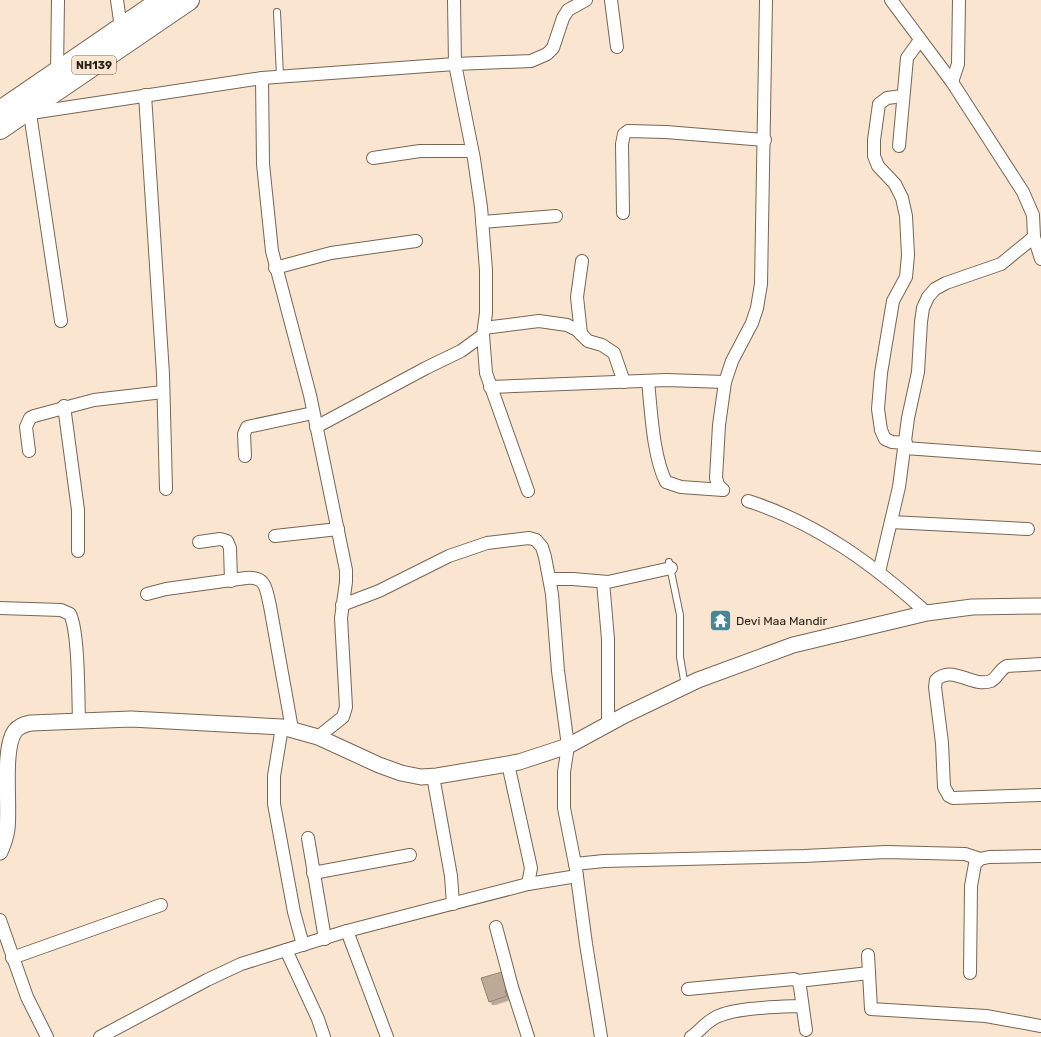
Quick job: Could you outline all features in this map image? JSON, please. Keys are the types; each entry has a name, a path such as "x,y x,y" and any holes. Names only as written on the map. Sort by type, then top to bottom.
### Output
{"highway":[{"name":"NH139","path":"0,111 29,105 57,72 162,0"},
{"name":"NH139","path":"0,130 29,105 188,0"}],"street":[{"path":"57,72 58,0"},
{"path":"117,0 121,28"},
{"path":"454,0 454,64 472,151 482,222 486,270 486,313 484,331 486,373 528,491"},
{"path":"61,321 29,105 146,95 280,76 454,64 531,61 540,59 553,48 563,18 568,10 586,0"},
{"path":"611,0 617,47"},
{"path":"648,381 660,465 666,482 681,487 723,490 718,485 717,468 722,402 732,361 752,323 760,296 765,140 766,0"},
{"path":"891,0 952,82 1023,192 1033,215 1041,259"},
{"path":"952,82 958,64 959,0"},
{"path":"899,146 907,58 920,40"},
{"path":"262,78 265,196 275,268 292,324 314,413 338,529 346,576 345,594 342,605 346,707 343,717 318,737"},
{"path":"146,95 163,392 166,489"},
{"path":"903,96 887,98 879,104 873,148 878,166 899,190 906,216 908,256 907,272 893,301 881,373 878,409 881,430 885,439 905,446 1041,458"},
{"path":"623,213 622,144 624,134 628,131 666,132 765,140"},
{"path":"374,158 420,151 472,151"},
{"path":"482,222 556,216"},
{"path":"879,572 891,522 905,446 908,418 918,372 923,308 928,297 935,289 946,283 1001,264 1036,230"},
{"path":"275,268 331,253 416,241"},
{"path":"581,334 577,297 582,261"},
{"path":"316,426 461,351 484,331 527,322 549,321 567,324 588,341 602,345 614,353 624,382"},
{"path":"490,387 578,382 680,380 726,382"},
{"path":"29,451 26,427 30,418 64,406 94,400 163,392"},
{"path":"64,406 78,510 78,550"},
{"path":"245,456 244,434 247,427 314,413"},
{"path":"748,501 799,521 829,537 879,572 927,613"},
{"path":"891,522 1028,529"},
{"path":"275,536 338,529"},
{"path":"342,605 379,592 449,556 487,543 529,538 536,540 542,547 550,579 558,671 568,746 564,772 564,808 576,870 601,1037"},
{"path":"199,542 220,539 227,541 230,548 231,581"},
{"path":"550,579 573,579 602,582 626,579 670,565"},
{"path":"147,594 166,589 254,578 262,580 266,586 287,728 274,776 274,804 293,906 303,945"},
{"path":"602,582 608,639 608,724"},
{"path":"0,852 7,828 9,752 14,732 20,726 31,723 79,720 157,720 287,728 318,737 379,765 401,773 421,777 457,774 541,756 568,746 608,724 685,686 793,645 927,613 972,607 1041,606"},
{"path":"0,608 61,610 70,614 75,640 79,720"},
{"path":"1041,664 1007,666 993,680 989,681 973,681 954,674 946,675 936,680 934,687 942,742 944,787 949,796 953,798 1041,795"},
{"path":"508,764 531,868 528,884"},
{"path":"433,776 451,876 453,904"},
{"path":"308,838 324,939"},
{"path":"100,1037 226,971 286,950 347,931 610,861 804,856 886,852 965,854 980,859 999,856 1041,856"},
{"path":"313,873 410,854"},
{"path":"970,973 971,886 975,864 980,859"},
{"path":"12,958 161,905"},
{"path":"0,920 12,958 27,997 47,1037"},
{"path":"496,927 512,987 528,1037"},
{"path":"347,931 387,1037"},
{"path":"286,950 318,1019 324,1037"},
{"path":"868,955 871,1009 986,1016 1041,1026"},
{"path":"688,989 789,978 798,981 869,973"},
{"path":"798,981 806,1030"},
{"path":"691,1037 707,1023 721,1015 749,1010 802,1006"}],"lane":[{"path":"277,12 280,76"},
{"path":"670,565 680,615 680,657 685,686"}],"building":[{"path":"502,972 507,990 505,991 507,996 489,1002 481,978"}],"place":[{"name":"Devi Maa Mandir","path":"721,621"}]}
